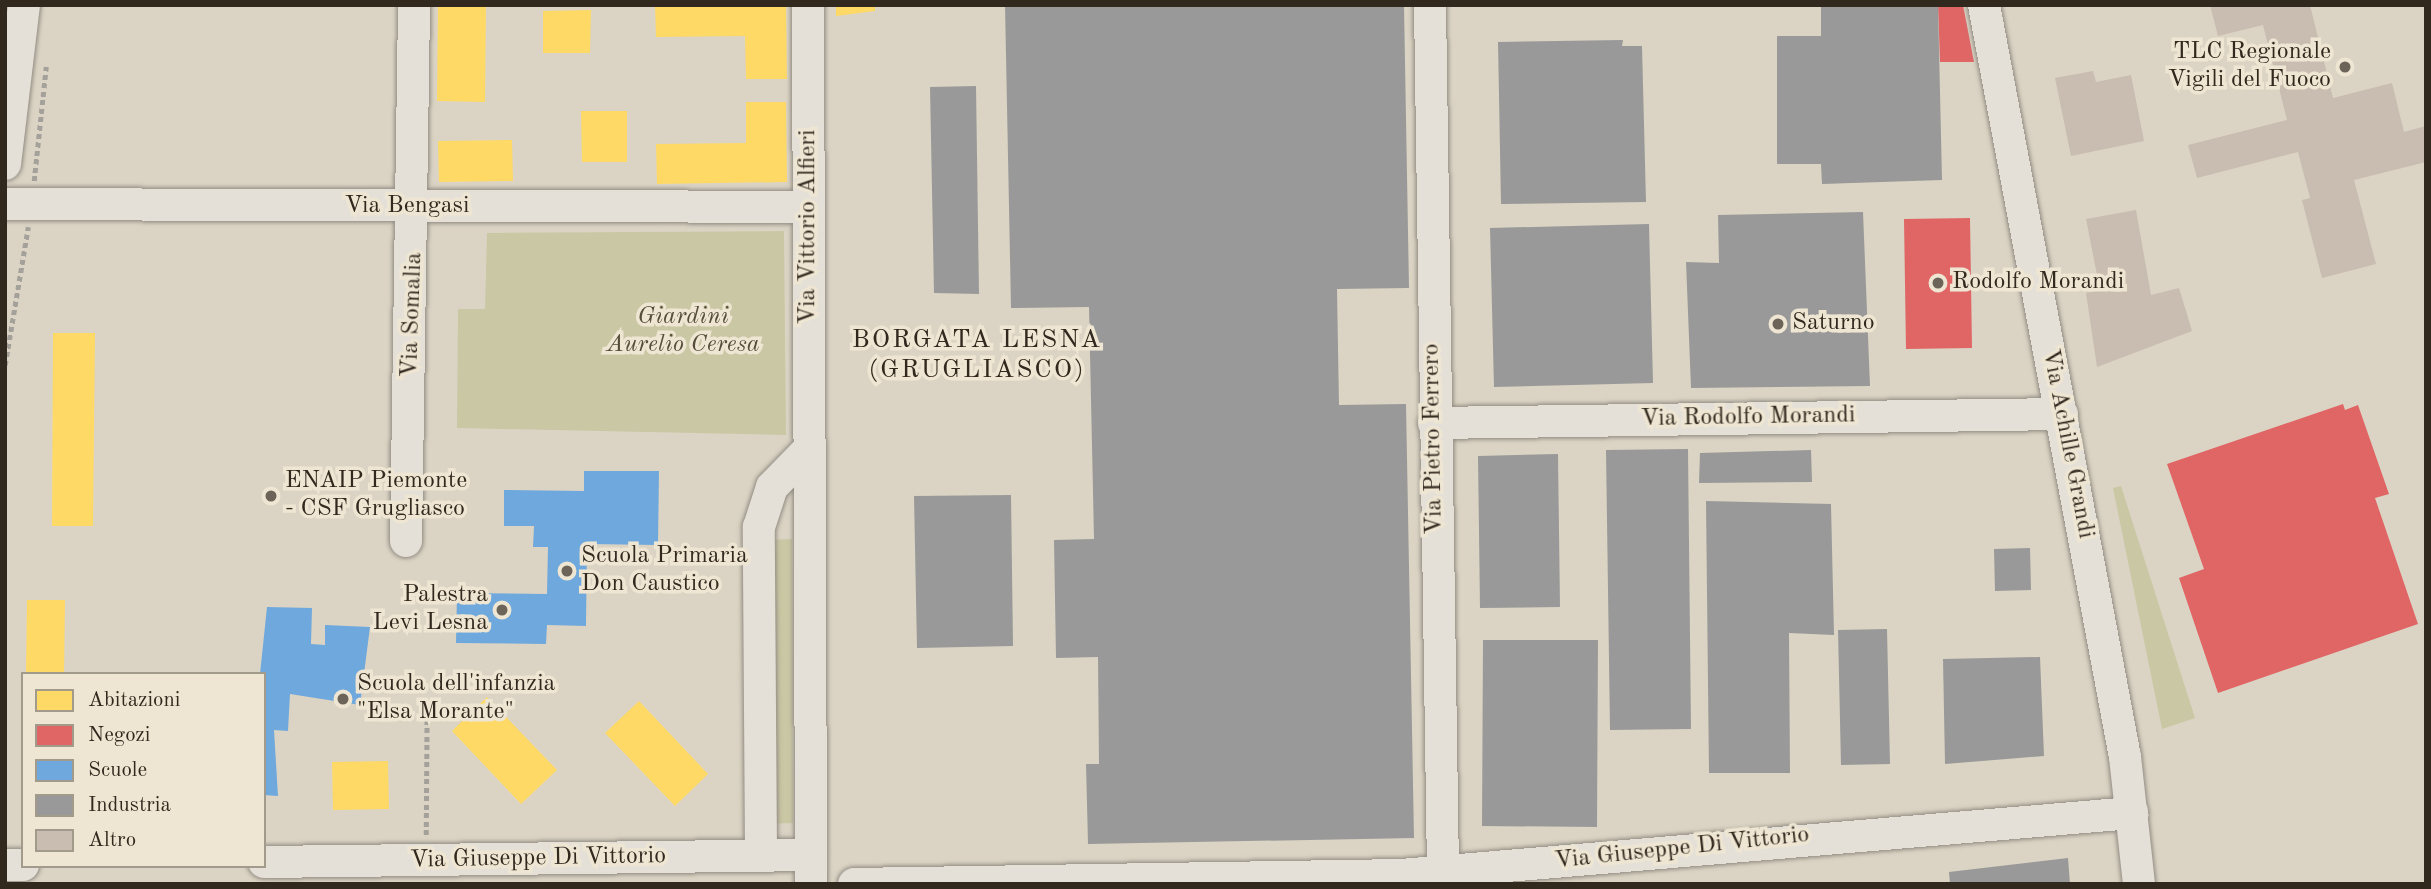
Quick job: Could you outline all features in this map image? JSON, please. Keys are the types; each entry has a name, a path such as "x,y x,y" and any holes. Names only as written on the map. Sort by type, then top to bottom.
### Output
{"street":[{"path":"5,164 24,5"},
{"name":"Via Somalia","path":"406,541 414,207 414,5"},
{"name":"Via Vittorio Alfieri","path":"808,5 811,869"},
{"name":"Via Pietro Ferrero","path":"1430,5 1434,423 1443,872"},
{"name":"Via Achille Grandi","path":"1984,5 2062,414 2132,813 2139,884"},
{"name":"Via Bengasi","path":"5,204 809,207"},
{"name":"Via Rodolfo Morandi","path":"1434,423 2062,414"},
{"path":"761,854 760,527 772,487 809,449"},
{"name":"Via Giuseppe Di Vittorio","path":"853,884 1443,872 2132,813"},
{"name":"Via Giuseppe Di Vittorio","path":"266,862 566,871 761,854 811,869"}],"path":[{"path":"426,842 427,701"}],"green space":[{"name":"Giardini Aurelio Ceresa","path":"784,231 786,435 457,428 458,309 485,309 487,233"},
{"path":"2121,486 2195,718 2162,729 2113,488"},
{"path":"792,539 793,823 769,824 768,540"}],"building: Abitazioni":[{"path":"438,5 486,5 485,102 437,101"},
{"path":"655,5 786,5 787,79 746,79 745,36 656,37"},
{"path":"836,5 875,5 875,11 836,16"},
{"path":"591,10 590,53 543,53 543,11"},
{"path":"746,102 786,102 787,182 657,184 656,144 746,143"},
{"path":"581,111 627,111 627,162 582,162"},
{"path":"512,140 513,181 439,182 438,141"},
{"path":"53,333 95,333 93,526 52,526"},
{"path":"27,600 65,600 64,672 26,672"},
{"path":"487,697 557,770 521,804 452,731"},
{"path":"639,701 708,774 675,806 605,733"},
{"path":"388,761 389,809 333,810 332,762"}],"building: Negozi":[{"path":"1938,5 1963,5 1974,62 1940,62"},
{"name":"Rodolfo Morandi","path":"1970,218 1972,348 1906,349 1904,219"},
{"path":"2343,404 2345,410 2358,405 2389,494 2375,498 2418,624 2218,693 2179,578 2204,569 2167,464"}],"building: Scuole":[{"name":"Scuola Primaria Don Caustico","path":"584,471 659,471 658,545 587,544 586,626 547,625 546,644 456,643 457,593 547,594 548,547 533,547 534,526 504,526 504,490 584,491"},
{"name":"Scuola dell'infanzia \"Elsa Morante\"","path":"267,607 312,608 311,644 325,645 325,625 370,627 360,705 290,694 288,731 274,730 278,796 266,795 266,672 260,672"}],"building: Industria":[{"path":"1005,5 1404,5 1409,288 1337,289 1339,405 1406,404 1414,838 1088,844 1086,764 1099,764 1098,657 1056,658 1054,540 1094,539 1089,307 1011,308"},
{"path":"1938,5 1942,180 1822,184 1821,164 1777,164 1777,36 1821,36 1821,6"},
{"path":"1623,40 1622,46 1642,46 1646,202 1501,204 1498,42"},
{"path":"976,86 979,294 934,293 930,87"},
{"name":"Saturno","path":"1863,212 1870,386 1691,388 1686,262 1719,263 1718,215"},
{"path":"1649,224 1653,383 1494,387 1490,228"},
{"path":"1688,449 1691,729 1610,730 1606,450"},
{"path":"1811,450 1812,482 1699,483 1700,453"},
{"path":"1558,454 1560,607 1480,608 1478,456"},
{"path":"1011,495 1013,646 917,648 914,496"},
{"path":"1706,501 1831,504 1834,635 1789,633 1790,773 1709,773"},
{"path":"2030,548 2031,590 1995,591 1994,549"},
{"path":"1887,629 1890,764 1841,765 1838,630"},
{"path":"1483,640 1598,640 1597,827 1482,826"},
{"path":"2040,657 2044,756 1945,764 1943,659"},
{"path":"2068,858 2070,884 1950,884 1949,872"}],"building: Altro":[{"path":"2210,5 2310,5 2333,98 2392,83 2404,132 2426,126 2426,162 2354,180 2376,264 2322,278 2302,200 2310,198 2298,152 2197,178 2188,145 2287,120 2263,25 2218,36"},
{"path":"2093,71 2096,82 2131,75 2144,141 2071,156 2055,78"},
{"path":"2136,210 2151,295 2179,288 2192,331 2097,367 2086,293 2100,290 2086,219"}],"place":[{"name":"TLC Regionale Vigili del Fuoco","path":"2345,67"},
{"name":"Rodolfo Morandi","path":"1938,283"},
{"name":"Saturno","path":"1778,324"},
{"name":"ENAIP Piemonte - CSF Grugliasco","path":"271,496"},
{"name":"Scuola Primaria Don Caustico","path":"567,571"},
{"name":"Palestra Levi Lesna","path":"502,610"},
{"name":"Scuola dell'infanzia \"Elsa Morante\"","path":"343,699"}],"district":[{"name":"BORGATA LESNA (GRUGLIASCO)","path":"977,356"}]}
